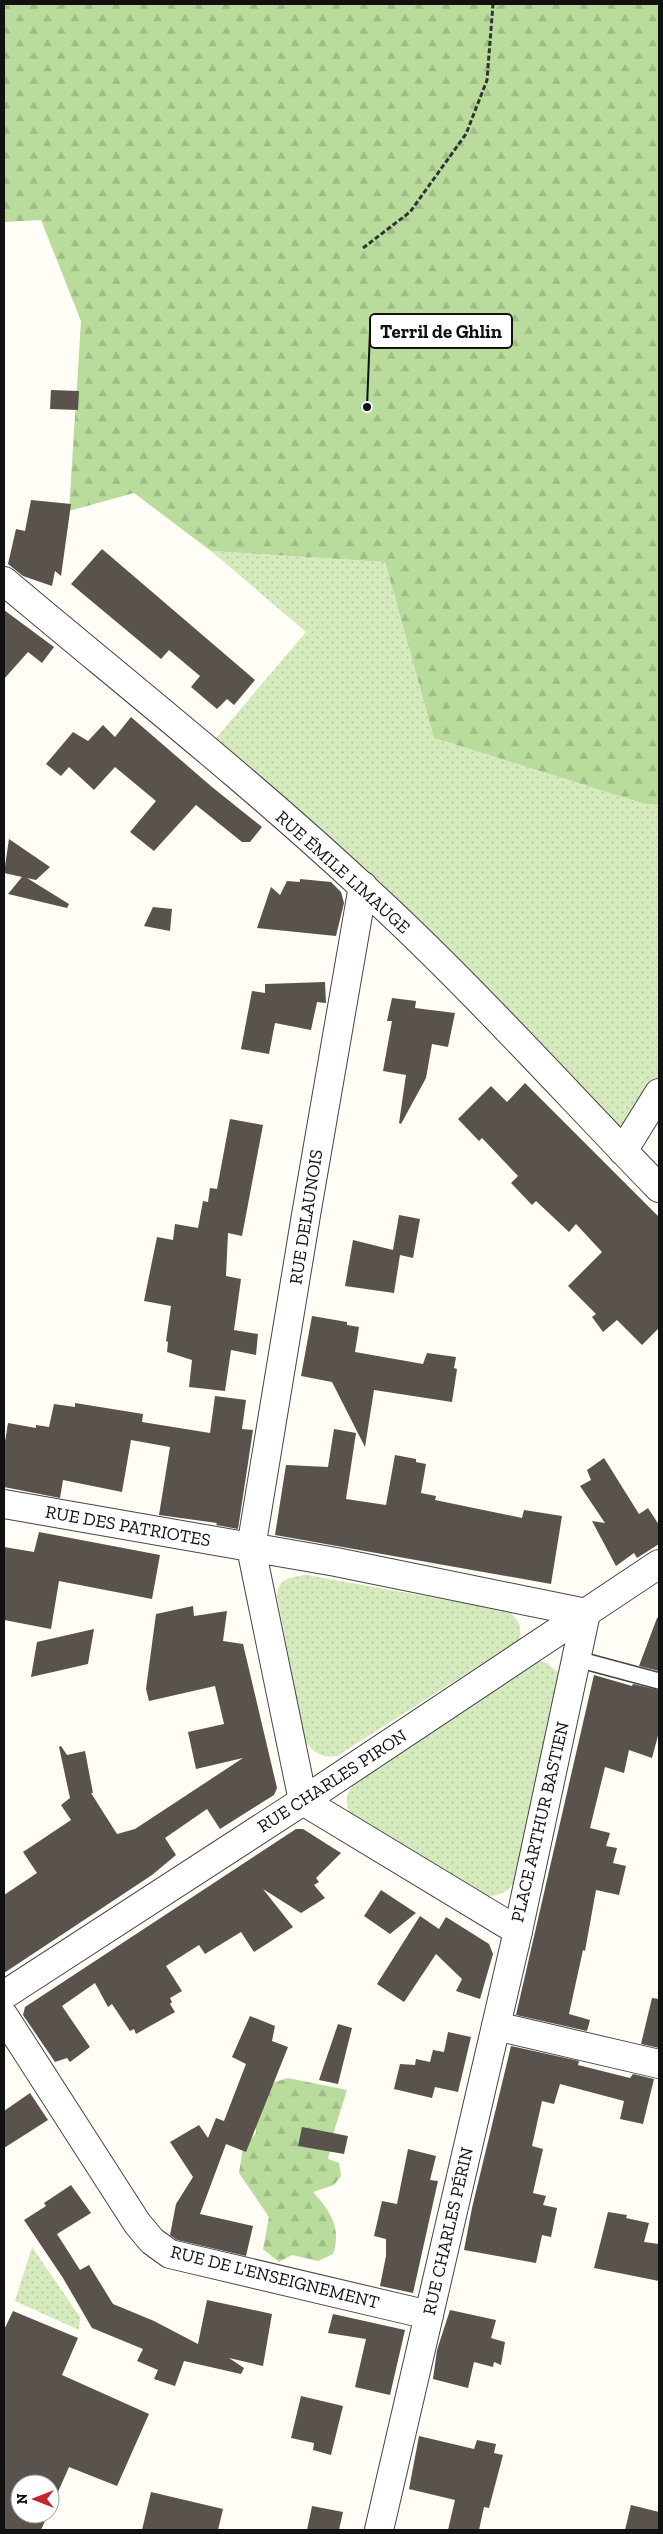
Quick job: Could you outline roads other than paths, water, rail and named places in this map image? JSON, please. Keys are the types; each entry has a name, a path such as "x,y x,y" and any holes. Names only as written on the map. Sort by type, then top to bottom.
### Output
{"street":[{"name":"RUE ÉMILE LIMAUGE","path":"4,581 206,750 363,886 458,979 659,1188"},
{"name":"RUE DELAUNOIS","path":"251,1548 307,1206 363,886"},
{"path":"623,1151 659,1093"},
{"name":"RUE DES PATRIOTES","path":"4,1504 251,1548"},
{"path":"303,1801 251,1548 336,1562 586,1613"},
{"name":"RUE CHARLES PIRON","path":"4,1995 303,1801 659,1564"},
{"name":"PLACE ARTHUR BASTIEN","path":"303,1801 518,1931 586,1613"},
{"name":"RUE CHARLES PÉRIN","path":"379,2530 518,1931"},
{"name":"RUE DE L'ENSEIGNEMENT","path":"4,2016 137,2223 152,2241 170,2254 429,2315"},
{"path":"496,2026 659,2064"}],"lane":[{"path":"577,1659 659,1681"}],"place":[{"name":"Terril de Ghlin","path":"367,407"}]}
